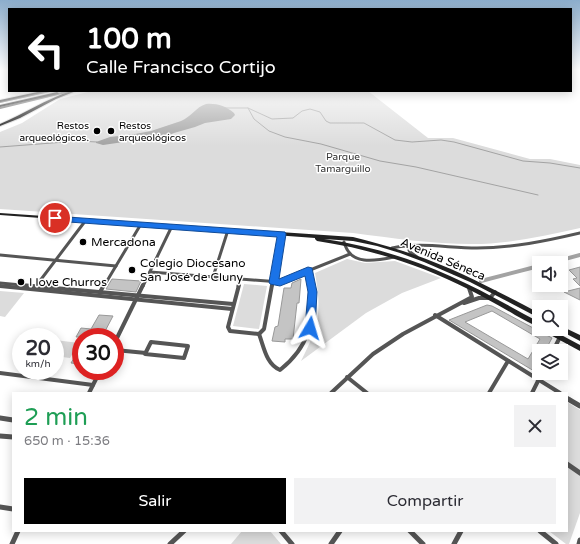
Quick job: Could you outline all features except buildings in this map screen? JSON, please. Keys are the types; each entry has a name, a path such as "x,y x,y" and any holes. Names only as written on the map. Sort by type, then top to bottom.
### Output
{"highway":[{"path":"0,104 31,95"},
{"path":"0,104 38,95"},
{"path":"0,104 44,95"},
{"path":"0,125 20,117 47,101 62,95"}],"street":[{"path":"0,104 33,95"},
{"path":"0,104 46,95"},
{"name":"Avenida Séneca","path":"0,214 353,239 392,248 453,271 532,312"},
{"path":"34,288 86,220"},
{"path":"100,292 140,224"},
{"path":"122,328 172,226"},
{"path":"213,277 228,230"},
{"path":"392,248 406,244 484,248 527,244 580,233"},
{"path":"260,334 264,329 282,234"},
{"name":"Avenida Séneca","path":"288,234 344,242 396,257 446,276 467,286 532,322"},
{"path":"344,242 344,246 350,254 356,258 365,260 396,257"},
{"path":"416,245 408,248 410,252 417,257"},
{"path":"150,272 280,282 350,254"},
{"path":"0,255 56,259 116,266"},
{"path":"260,334 270,364 274,369 280,370 286,366 300,350 311,324 312,292 308,271"},
{"path":"240,279 228,327 230,331 260,334"},
{"path":"0,283 34,288 233,306"},
{"path":"0,286 100,292 137,298"},
{"path":"332,392 373,354 435,315 472,296 472,291 467,286"},
{"path":"448,309 479,298 490,298 495,292"},
{"path":"435,315 532,376"},
{"path":"568,332 580,338"},
{"path":"556,344 560,337 580,348"},
{"path":"124,351 184,358 188,346 150,342 146,353"},
{"path":"490,392 508,361"},
{"path":"0,373 93,385"},
{"path":"347,378 366,392"},
{"path":"90,392 96,380"},
{"path":"532,392 538,380 558,392"},
{"path":"568,399 580,406"},
{"path":"0,418 12,420"},
{"path":"0,436 12,437"},
{"path":"568,465 580,474"},
{"path":"0,507 12,509"},
{"path":"12,544 18,532"},
{"path":"170,544 183,532"},
{"path":"282,532 292,544"},
{"path":"331,544 339,532"},
{"path":"411,532 423,544"},
{"path":"454,544 460,532"},
{"path":"541,532 556,544"},
{"path":"578,544 580,540"}],"green space":[{"name":"Parque Tamarguillo","path":"74,95 374,95 428,138 453,138 530,159 550,159 580,165 580,228 540,237 512,241 486,244 457,244 353,233 0,209 0,132 22,123 60,99"},
{"path":"347,259 365,263 395,261 441,278 402,293 366,313 301,361 312,338 317,319 318,299 315,273"},
{"path":"244,284 267,286 259,329 233,326"},
{"path":"0,291 24,293 5,317 0,316"},
{"path":"64,341 72,342 72,355 70,358 64,357"},
{"path":"568,403 580,410 580,513 569,544 566,544 550,532 568,532"},
{"path":"241,532 271,532 281,544 231,544"}],"shaded area":[{"path":"206,104 224,107 235,115 231,119 205,123 162,138 151,138 103,145 96,143 110,137 151,131 181,121 199,107"}],"waterway":[{"path":"225,108 248,108"},
{"path":"248,108 272,119 293,118 302,111 310,109 320,112 326,121 330,123 364,123 395,140 412,142 441,140 454,142 523,161 550,163 580,168"},
{"path":"248,108 254,119 269,131 285,137 321,144 380,161 416,167 538,195"},
{"path":"0,147 78,141 97,142"},
{"path":"568,258 580,255"},
{"path":"481,281 532,268"}],"place":[{"name":"Restos arqueológicos.","path":"97,131"},
{"name":"Restos arqueológicos","path":"111,131"},
{"name":"Mercadona","path":"83,242"},
{"name":"Colegio Diocesano San José de Cluny","path":"132,270"},
{"name":"I love Churros","path":"21,282"}],"route":[{"path":"55,218 282,234 273,282 280,282 308,271 312,292 310,328"}]}
